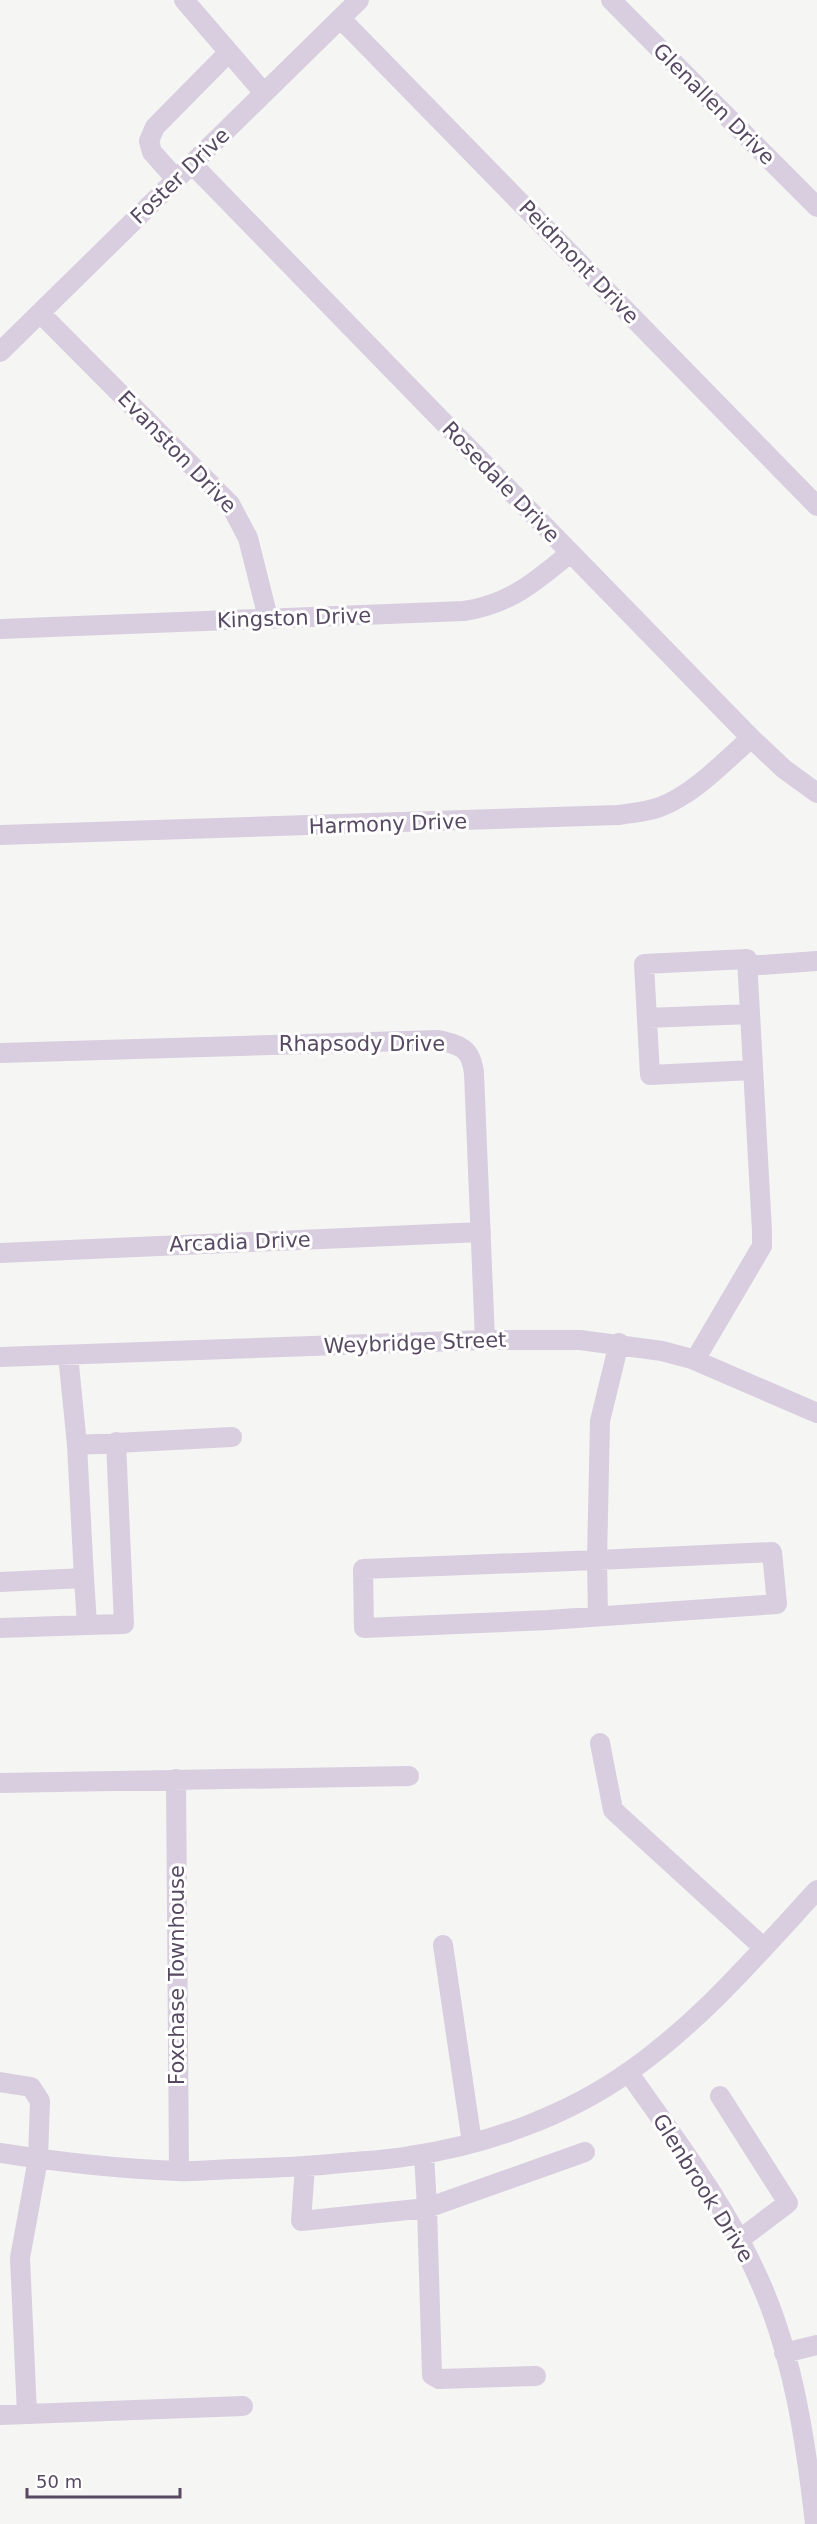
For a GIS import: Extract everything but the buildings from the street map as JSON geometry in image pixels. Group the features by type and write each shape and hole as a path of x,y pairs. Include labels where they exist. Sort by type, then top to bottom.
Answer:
{"street":[{"path":"184,0 264,93"},
{"name":"Foster Drive","path":"0,352 359,0"},
{"name":"Glenallen Drive","path":"610,0 817,207"},
{"name":"Peidmont Drive","path":"341,19 817,506"},
{"path":"176,179 152,152 148,141 155,127 229,52"},
{"name":"Rosedale Drive","path":"192,164 751,738 784,769 817,793"},
{"name":"Evanston Drive","path":"40,313 230,504 248,538 268,618"},
{"name":"Kingston Drive","path":"0,629 482,608 513,596 530,586 570,553"},
{"name":"Harmony Drive","path":"0,835 618,815 643,812 678,798 707,777 751,738"},
{"path":"695,1360 762,1246 753,1070 750,1014 747,966 747,959 644,964 650,1075 753,1070"},
{"path":"747,966 817,961"},
{"path":"647,1018 750,1014"},
{"name":"Rhapsody Drive","path":"0,1053 438,1040 457,1044 470,1055 474,1073 484,1340"},
{"name":"Arcadia Drive","path":"0,1252 481,1232"},
{"name":"Weybridge Street","path":"0,1357 484,1340 580,1340 619,1343 695,1360 817,1413"},
{"path":"598,1616 600,1421 619,1343"},
{"path":"68,1355 77,1445 87,1625"},
{"path":"77,1445 232,1437"},
{"path":"0,1628 124,1624 116,1442"},
{"path":"772,1552 777,1604 364,1628 363,1569 597,1560 772,1552"},
{"path":"0,1582 84,1578"},
{"path":"600,1743 613,1810 764,1948"},
{"path":"0,1783 410,1776"},
{"name":"Foxchase Townhouse","path":"176,1779 179,2171"},
{"path":"0,2153 38,2159 179,2171 305,2167 424,2154 472,2143 546,2117 628,2072 666,2045 710,2005 817,1890"},
{"path":"443,1946 472,2143"},
{"name":"Glenbrook Drive","path":"628,2072 689,2158 739,2240 765,2294 784,2353 814,2485 815,2524"},
{"path":"0,2082 31,2088 40,2101 38,2159 20,2258 27,2414"},
{"path":"720,2096 788,2203 739,2240"},
{"path":"305,2167 301,2221 427,2208 585,2152"},
{"path":"424,2154 432,2375 439,2379 536,2376"},
{"path":"784,2353 817,2345"},
{"path":"0,2415 243,2406"}]}
